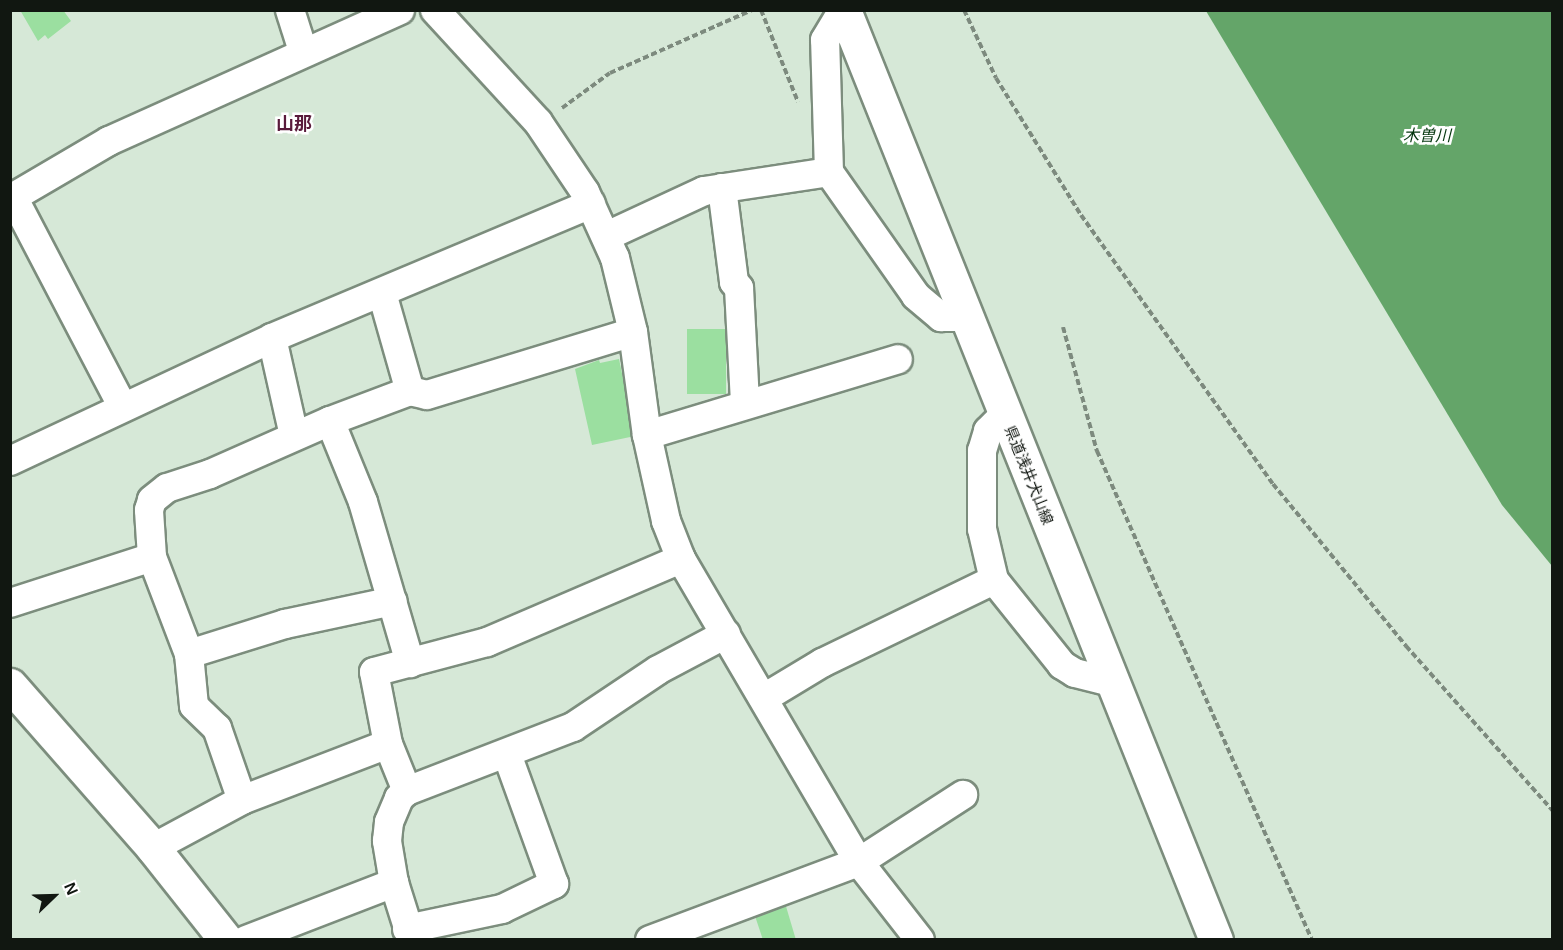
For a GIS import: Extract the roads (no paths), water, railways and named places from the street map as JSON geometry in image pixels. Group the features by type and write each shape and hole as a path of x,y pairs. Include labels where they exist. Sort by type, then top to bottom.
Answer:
{"main road":[{"name":"県道浅井犬山線","path":"843,10 1216,939"},
{"path":"10,685 153,848 226,939"}],"street":[{"path":"290,10 303,51"},
{"path":"123,407 12,198 109,141 303,51 400,10"},
{"path":"435,10 538,122 591,204 607,236 633,332 647,435 666,521 681,559 860,862 920,939"},
{"path":"843,10 825,40 823,56 829,172 916,296 941,317 965,317"},
{"path":"607,236 664,207 722,188 829,172"},
{"path":"722,188 734,282 739,288 745,404"},
{"path":"10,461 272,338 591,204"},
{"path":"382,293 410,391"},
{"path":"242,800 217,728 194,706 189,654 152,557 148,510 160,493 330,420 410,391 428,395 633,332"},
{"path":"272,338 294,436"},
{"path":"647,435 898,359"},
{"path":"1005,415 988,431 982,451 982,529 994,580 1062,665 1075,673 1112,682"},
{"path":"330,420 363,502 410,663"},
{"path":"10,603 152,557"},
{"path":"407,791 388,744 374,672 487,642 681,559"},
{"path":"764,698 822,663 994,580"},
{"path":"189,654 285,624 393,601"},
{"path":"507,754 554,884 502,909 410,934 394,883 387,832 395,805 407,791 573,727 658,670 726,634"},
{"path":"153,848 242,800 388,744"},
{"path":"650,939 860,862 963,795"},
{"path":"246,939 394,883"}],"water":[{"name":"木曽川","path":"1206,11 1552,11 1552,566 1502,505"}],"district":[{"name":"山那","path":"294,124"}]}
